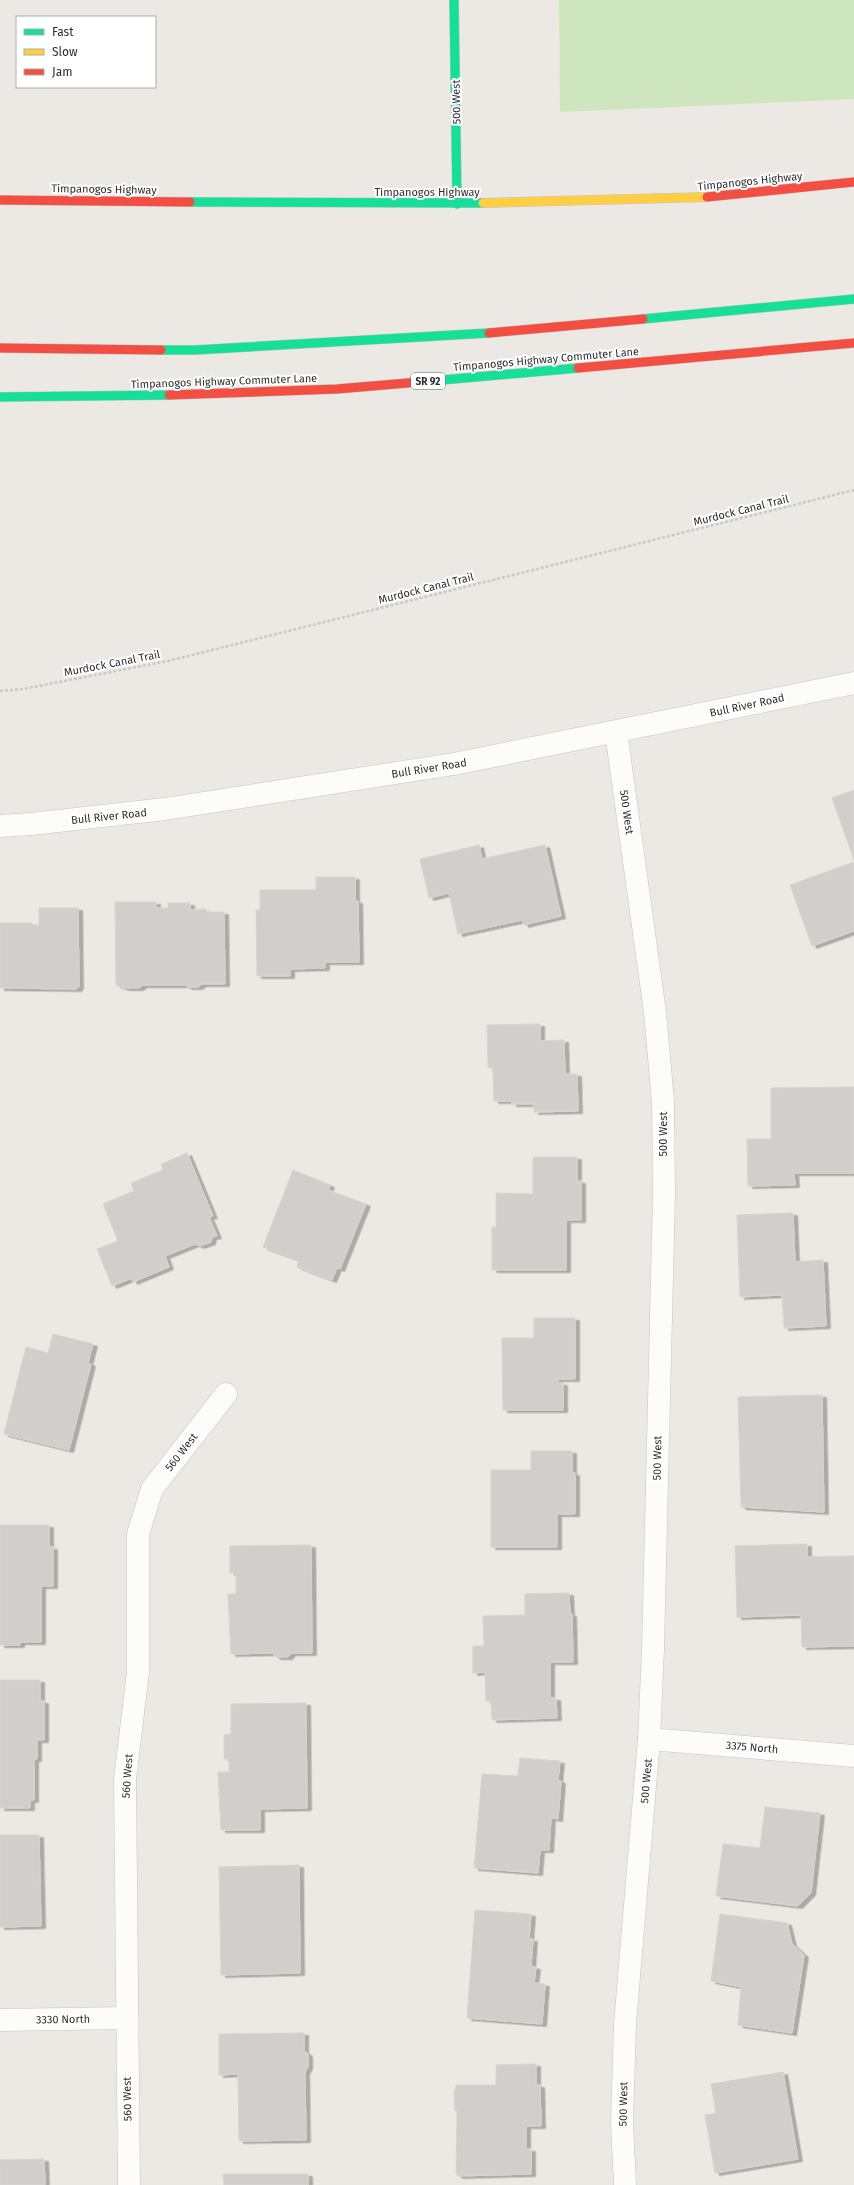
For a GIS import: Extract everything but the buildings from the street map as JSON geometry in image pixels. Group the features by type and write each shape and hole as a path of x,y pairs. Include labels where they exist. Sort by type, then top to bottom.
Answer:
{"main road":[{"name":"500 West","path":"454,0 457,204"},
{"name":"Timpanogos Highway","path":"0,200 457,204 689,199 854,182"},
{"path":"0,348 195,350 494,334 854,299"},
{"name":"Timpanogos Highway Commuter Lane","path":"0,397 128,396 337,389 854,343"}],"street":[{"name":"Bull River Road","path":"0,826 165,809 454,764 854,683"},
{"name":"500 West","path":"616,732 655,1012 663,1102 663,1208 649,1739 625,2024 622,2123 625,2185"},
{"name":"560 West","path":"128,2185 124,1779 138,1672 138,1534 152,1489 226,1394"},
{"name":"3375 North","path":"649,1739 854,1756"},
{"name":"3330 North","path":"0,2020 126,2018"}],"path":[{"name":"Murdock Canal Trail","path":"0,691 23,689 168,661 854,490"}],"green space":[{"path":"559,0 854,0 854,99 560,112"}],"traffic: fast":[{"path":"454,0 457,204"},
{"path":"190,202 483,203"},
{"path":"643,319 854,299"},
{"path":"161,350 195,350 489,333"},
{"path":"419,382 578,368"},
{"path":"0,397 169,395"}],"traffic: slow":[{"path":"483,203 707,197"}],"traffic: jam":[{"path":"707,197 854,182"},
{"path":"0,200 190,202"},
{"path":"489,333 643,319"},
{"path":"578,368 854,343"},
{"path":"0,348 161,350"},
{"path":"169,395 337,389 419,382"}]}
